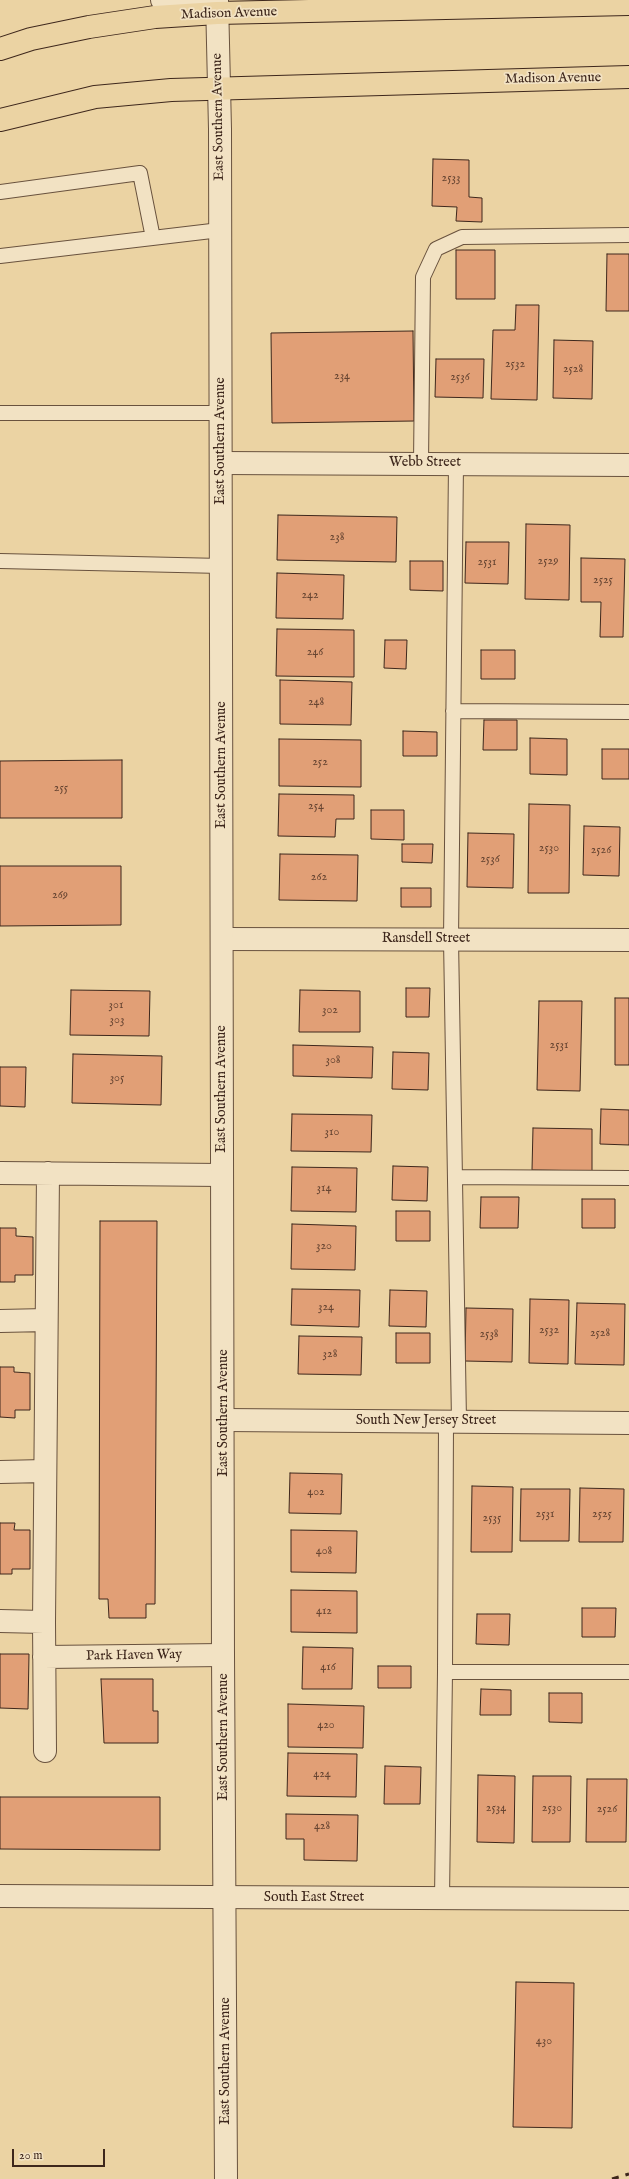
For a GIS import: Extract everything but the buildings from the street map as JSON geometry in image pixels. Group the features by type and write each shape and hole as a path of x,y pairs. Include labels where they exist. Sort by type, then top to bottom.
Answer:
{"main road":[{"name":"Madison Avenue","path":"0,50 31,39 89,26 217,7 629,4"},
{"name":"Madison Avenue","path":"0,120 95,97 220,88 629,77"}],"street":[{"path":"162,0 195,6 217,7"},
{"name":"East Southern Avenue","path":"217,7 220,88 222,566 222,1175 224,1420 223,1655 226,2179"},
{"name":"Webb Street","path":"221,463 629,465"},
{"name":"Ransdell Street","path":"222,939 629,940"},
{"path":"0,1173 222,1175"},
{"path":"45,1751 44,1472 48,1173"},
{"path":"0,1321 46,1320"},
{"name":"South New Jersey Street","path":"224,1420 629,1422"},
{"path":"0,1472 44,1472"},
{"path":"0,1621 44,1622"},
{"name":"Park Haven Way","path":"44,1657 223,1655"},
{"name":"South East Street","path":"0,1896 629,1899"}],"lane":[{"path":"0,192 140,173 153,238"},
{"path":"0,256 220,230"},
{"path":"421,463 424,277 436,249 462,237 629,236"},
{"path":"0,413 221,412"},
{"path":"442,1898 452,1421 455,1177 451,939 456,464"},
{"path":"0,561 222,566"},
{"path":"453,711 629,712"},
{"path":"455,1177 629,1178"},
{"path":"446,1672 629,1672"}],"railway":[{"path":"612,2179 629,2174"}]}
